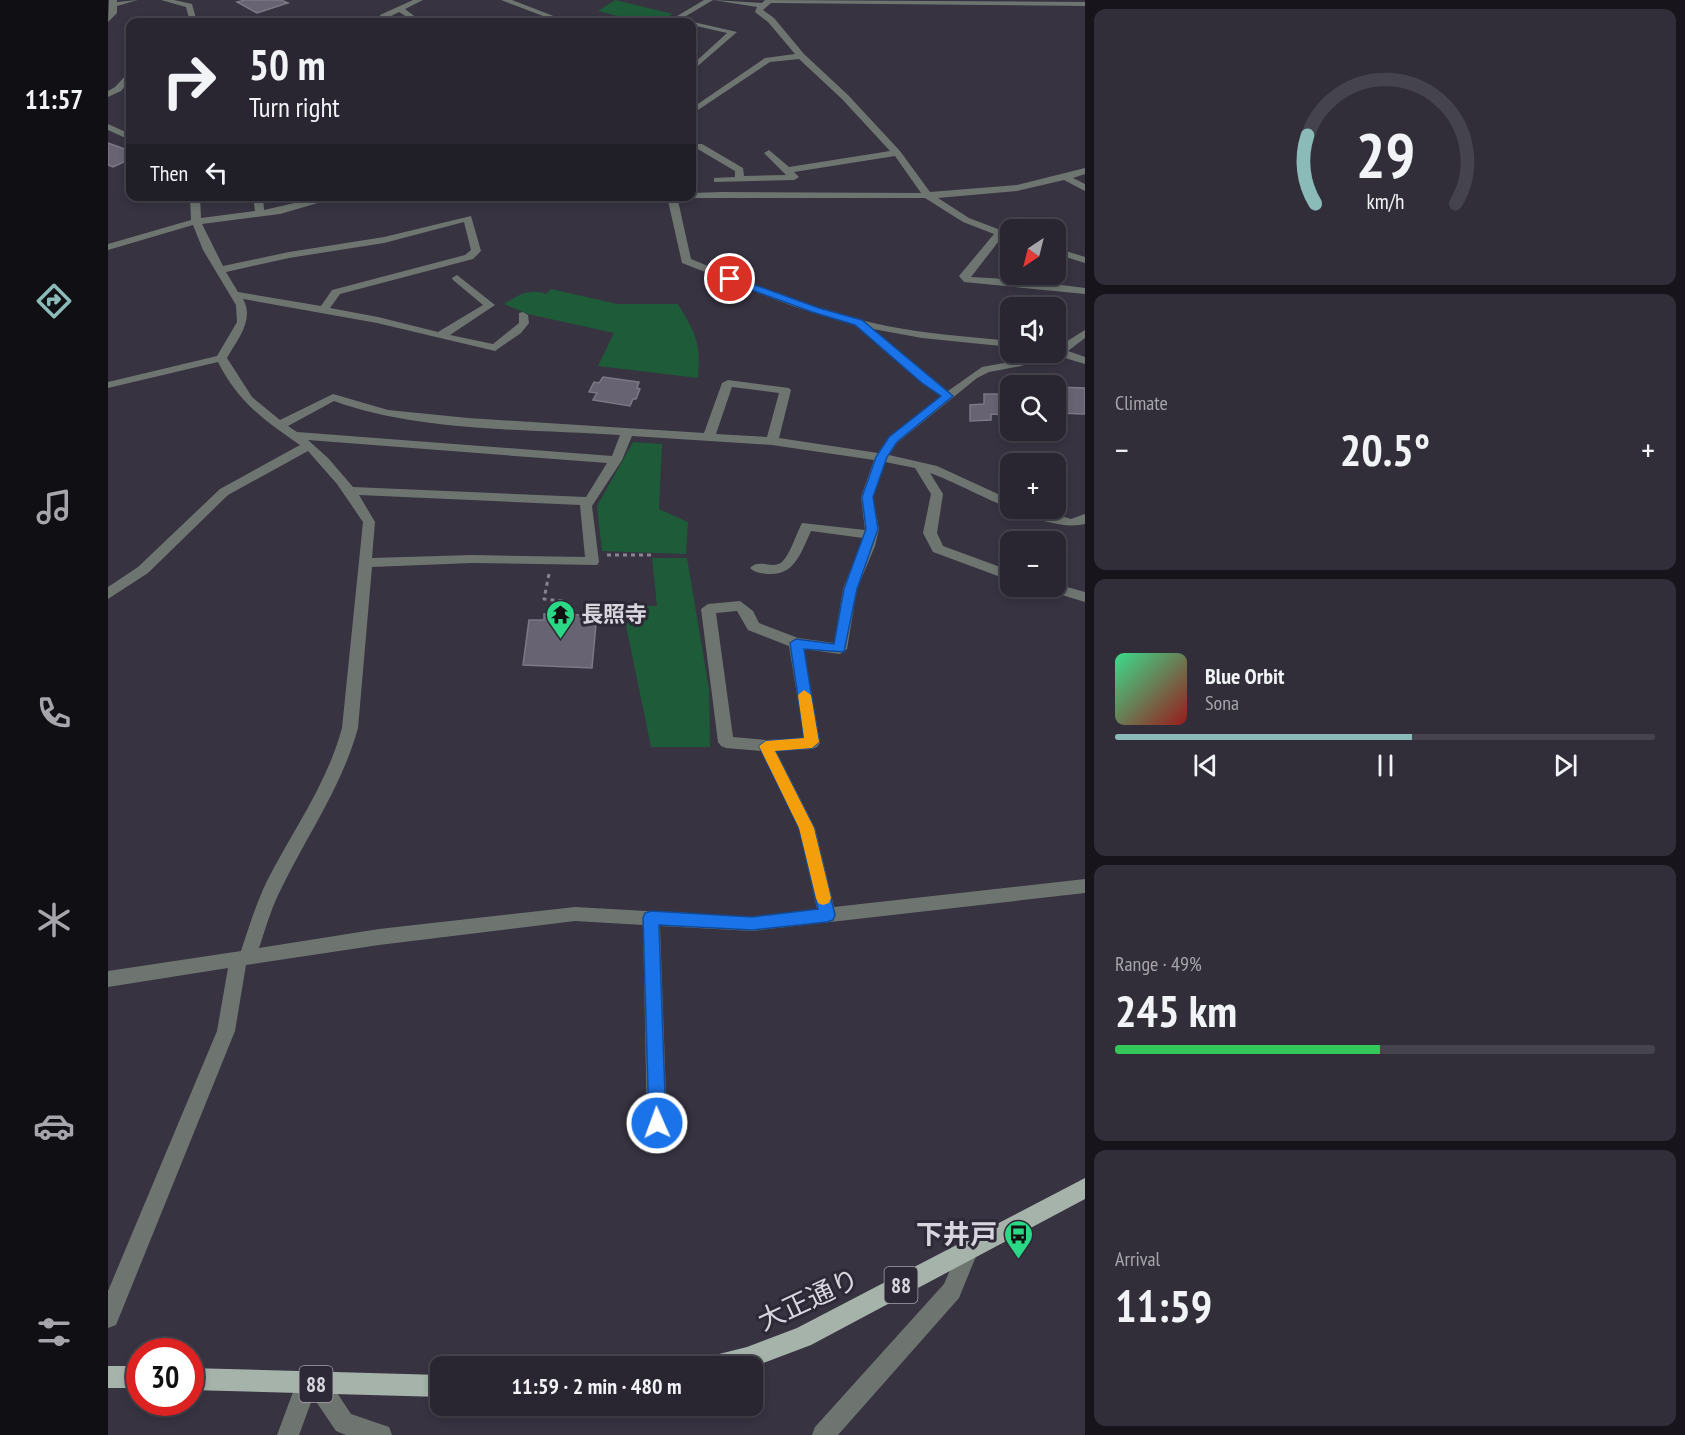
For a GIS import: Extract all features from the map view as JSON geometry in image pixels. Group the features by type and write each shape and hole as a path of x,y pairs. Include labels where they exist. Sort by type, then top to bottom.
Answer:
{"main road":[{"name":"大正通り","path":"752,1356 803,1337 1085,1188"},
{"path":"108,1377 126,1377"},
{"name":"88","path":"204,1380 430,1386"}],"street":[{"path":"108,20 112,13 113,2 134,0"},
{"path":"165,0 189,6 192,18"},
{"path":"383,18 419,0"},
{"path":"505,0 550,18"},
{"path":"677,18 709,0"},
{"path":"717,0 767,2 1063,1 1085,3"},
{"path":"767,2 758,10 771,20 801,56 845,97 897,153 928,196 966,220 1000,233 964,276 968,280 1000,282"},
{"path":"400,9 413,18"},
{"path":"696,24 733,32 696,65"},
{"path":"696,109 768,60 801,56"},
{"path":"108,94 118,89 126,80"},
{"path":"108,127 126,135"},
{"path":"699,146 740,170 740,180"},
{"path":"769,153 809,194"},
{"path":"717,180 740,180 790,174 897,153"},
{"path":"696,196 809,194 928,196 1013,191 1067,178 1085,171"},
{"path":"1067,178 1085,188"},
{"path":"108,385 221,358 242,322 241,305 208,250 196,222 195,201"},
{"path":"259,201 260,214"},
{"path":"108,247 196,222 260,214 316,201"},
{"path":"673,201 686,261 763,291 859,322 900,332 1000,343"},
{"path":"220,270 289,255 384,240 468,218 476,251 469,257 336,292 323,310"},
{"path":"1066,254 1085,260"},
{"path":"440,336 490,305 458,278"},
{"path":"1038,285 1085,291"},
{"path":"234,294 378,320 495,348 524,323 523,315"},
{"path":"859,322 926,381 948,396"},
{"path":"1066,344 1085,333"},
{"path":"1066,353 1085,361"},
{"path":"108,1317 226,1031 242,959 273,886 317,811 346,748 350,728 369,522 348,491 308,446 253,407 232,382 221,358"},
{"path":"796,643 812,742 766,746 726,741 708,609 740,606 748,614 753,626 796,643 840,649 850,589 872,529 867,497 881,457 893,440 974,376 986,369 1020,363"},
{"path":"708,438 728,383 785,390 772,441"},
{"path":"278,426 333,397 388,414 627,433 772,441 881,457 919,465 922,469 937,494 930,533 938,549 1000,572"},
{"path":"365,563 472,559 592,562 586,506 616,460 627,433"},
{"path":"291,435 616,460"},
{"path":"108,594 151,563 224,492 308,446"},
{"path":"922,469 933,470 1000,500"},
{"path":"348,491 589,501"},
{"path":"1057,519 1071,523 1084,521"},
{"path":"757,568 778,570 788,564 807,526 870,535"},
{"path":"1066,592 1085,597"},
{"path":"766,746 807,828 827,915"},
{"path":"108,979 379,937 575,914 752,924 1085,886"},
{"path":"651,918 657,1123"},
{"path":"823,1435 952,1291 969,1249"},
{"path":"288,1435 313,1384 344,1423 381,1435"}],"path":[{"path":"604,555 653,555"},
{"path":"551,566 544,599 562,601 562,607"}],"green space":[{"path":"615,0 673,14 666,18 625,18 598,11"},
{"path":"551,289 617,304 678,304 696,339 699,356 698,378 598,366 614,333 528,314 504,304 524,293 546,294"},
{"path":"633,442 662,444 659,509 688,522 686,554 602,551 597,506"},
{"path":"652,558 687,558 709,689 710,747 651,747 622,606 657,606"}],"building":[{"path":"281,0 288,3 257,13 237,2"},
{"path":"108,143 126,150 126,161 113,167 108,165"},
{"path":"603,377 639,382 637,388 640,389 636,399 633,399 630,406 593,400 597,393 589,392 594,382 599,383"},
{"path":"1066,387 1085,388 1085,414 1066,413"},
{"path":"984,394 1000,394 1000,415 991,414 991,420 970,421 970,405 984,404"},
{"path":"544,614 583,615 582,623 596,624 592,668 523,665 529,620 544,620"}],"slow traffic":[{"path":"804,695 812,742 766,746 807,828 823,898"}],"place":[{"name":"長照寺","path":"560,640"},
{"name":"下井戸","path":"1018,1260"}],"route":[{"path":"657,1123 651,918 752,924 827,915 807,828 766,746 812,742 796,643 840,649 850,589 868,546 872,529 867,497 881,457 893,440 948,396 926,381 859,322 816,310 730,279"}]}
